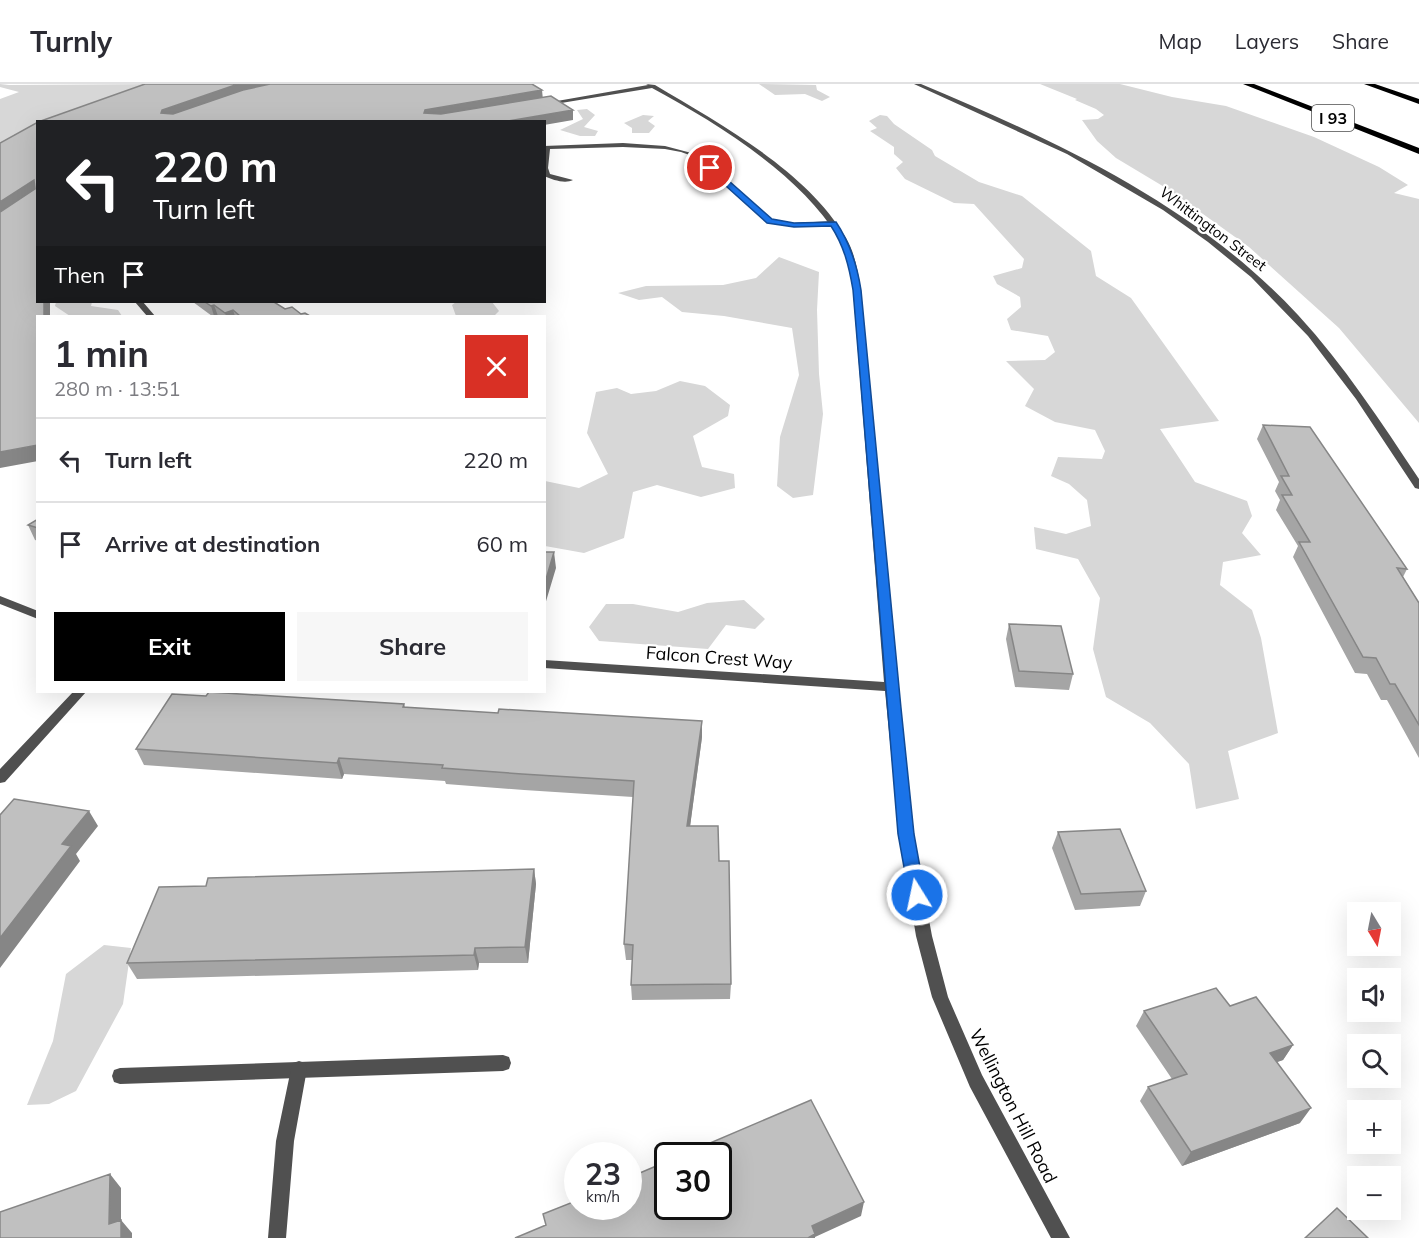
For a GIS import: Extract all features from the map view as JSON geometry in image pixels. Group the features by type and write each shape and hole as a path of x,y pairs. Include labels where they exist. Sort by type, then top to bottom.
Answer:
{"highway":[{"name":"I 93","path":"1247,84 1419,151"},
{"name":"I 93","path":"1368,84 1419,102"}],"street":[{"name":"Whittington Street","path":"917,84 1049,142 1100,169 1178,217 1240,263 1272,292 1322,346 1362,399 1419,486"},
{"path":"532,105 651,85"},
{"name":"Wellington Hill Road","path":"651,85 707,119 793,182 833,223 843,239 852,263 857,290 906,834 924,936 940,997 976,1081 1061,1238"},
{"path":"546,148 650,146 686,150 697,156 770,221 794,225 833,223"},
{"path":"546,172 547,175 556,179 570,180"},
{"path":"140,303 150,315"},
{"path":"0,600 36,614"},
{"name":"Falcon Crest Way","path":"546,664 891,687"},
{"path":"0,778 79,693"},
{"path":"120,1076 503,1063"},
{"path":"277,1238 285,1141 299,1069"}],"shaded area":[{"path":"0,84 161,84 55,120 36,120 36,130 0,151 0,99 19,92 0,87"},
{"path":"759,84 816,85 817,90 830,97 822,101 805,94 775,95"},
{"path":"1040,84 1120,84 1172,97 1226,106 1314,137 1379,167 1408,185 1394,193 1419,199 1419,423 1339,328 1249,247 1171,191 1116,158 1097,141 1082,120 1098,119 1104,115 1075,100 1077,99"},
{"path":"587,109 595,115 584,127 598,131 595,136 580,136 560,130 583,119 577,110"},
{"path":"643,115 654,116 648,121 655,126 649,133 632,133 632,128 624,123"},
{"path":"880,115 887,116 894,124 932,150 935,156 979,182 1022,196 1091,251 1096,276 1131,298 1219,421 1160,429 1195,482 1247,501 1252,516 1242,533 1261,555 1223,562 1220,585 1252,610 1261,638 1278,733 1228,751 1239,799 1196,809 1189,764 1150,723 1106,697 1093,649 1100,598 1078,559 1036,549 1034,527 1066,534 1091,526 1087,500 1069,484 1051,476 1058,457 1102,459 1105,451 1095,430 1055,422 1025,406 1034,389 1006,361 1045,360 1055,352 1048,336 1011,330 1007,319 1021,307 1020,297 997,284 993,276 1022,268 1024,259 974,204 954,203 905,179 896,168 903,162 894,154 894,147 870,131 877,128 869,121"},
{"path":"779,257 819,272 817,310 823,414 813,495 793,498 777,486 780,437 799,375 792,328 724,316 682,312 662,297 639,300 618,293 646,286 723,285 756,278"},
{"path":"56,303 92,303 91,306 118,310 121,315 68,315 55,306"},
{"path":"455,303 493,303 499,311 495,315 456,315 452,305"},
{"path":"680,381 705,386 730,405 728,416 693,436 702,467 734,474 735,488 701,497 657,485 633,492 624,538 584,553 546,546 546,481 579,488 608,474 587,433 596,392 617,388 631,394 656,391"},
{"path":"744,600 765,619 755,629 726,625 708,649 599,641 589,627 606,604 633,604 678,612 707,603"},
{"path":"104,945 131,948 123,1004 76,1091 49,1104 27,1105 53,1041 66,974"}],"building":[{"path":"145,84 238,84 162,110 161,113 173,114 243,90 270,84 532,84 542,90 425,110 424,113 441,114 551,96 573,110 514,120 44,120"},
{"path":"36,123 36,303 44,303 44,315 36,315 36,445 0,452 0,212 35,189 34,180 0,202 0,143"},
{"path":"206,303 276,303 285,309 292,307 301,314 308,315 239,315 233,310 225,313 214,305"},
{"path":"1263,425 1310,427 1407,569 1397,568 1419,603 1419,725 1395,684 1390,684 1376,658 1363,657 1299,542 1310,542 1282,495 1292,495 1281,476 1289,476"},
{"path":"36,520 36,527 28,525"},
{"path":"546,552 554,552 546,579"},
{"path":"1009,624 1061,626 1073,674 1019,671"},
{"path":"208,693 225,693 404,704 403,707 498,713 499,709 702,721 687,826 718,826 719,861 729,861 731,984 631,985 633,945 624,944 634,781 442,768 443,765 339,758 337,763 136,749 172,694 206,696"},
{"path":"14,799 89,811 62,844 71,846 0,938 0,815"},
{"path":"1120,829 1146,891 1081,894 1058,832"},
{"path":"534,869 525,947 475,948 474,955 127,963 159,887 206,886 208,878"},
{"path":"1216,988 1230,1006 1256,997 1293,1045 1270,1053 1311,1108 1191,1152 1148,1087 1187,1074 1144,1011"},
{"path":"811,1100 864,1202 812,1226 815,1234 808,1238 515,1238 546,1225 543,1214 564,1206 564,1220 642,1220 642,1172 654,1167 654,1220 732,1220 732,1142 712,1142"},
{"path":"110,1174 109,1224 121,1220 121,1238 0,1238 0,1212"},
{"path":"1337,1208 1368,1238 1305,1238"}],"route":[{"path":"710,168 770,221 794,225 833,223 843,239 852,263 857,290 893,708 906,834 917,895"}]}
